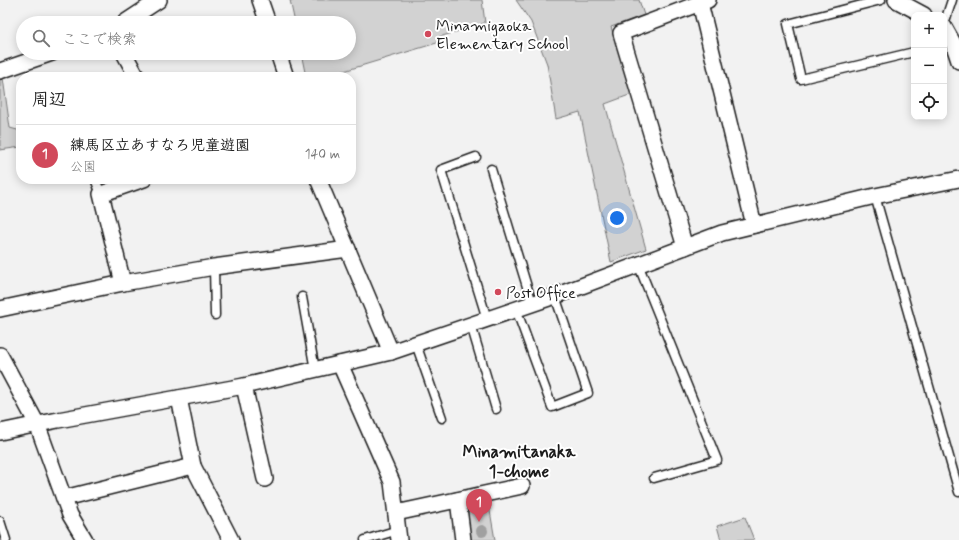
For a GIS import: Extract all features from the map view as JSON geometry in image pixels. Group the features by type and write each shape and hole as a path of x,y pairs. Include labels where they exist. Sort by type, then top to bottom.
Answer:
{"street":[{"path":"135,16 159,0"},
{"path":"260,0 266,16"},
{"path":"896,0 918,12"},
{"path":"685,247 621,33 704,1 754,225"},
{"path":"949,34 959,61"},
{"path":"0,71 32,60"},
{"path":"128,60 134,72"},
{"path":"280,60 284,72"},
{"path":"0,432 244,386 391,352 555,296 722,233 875,196 959,179"},
{"path":"123,283 101,194 130,184"},
{"path":"320,184 391,352"},
{"path":"0,309 123,283 214,267 348,249"},
{"path":"0,355 37,424 70,515 85,540"},
{"path":"340,364 392,482 399,535"},
{"path":"244,386 265,479"},
{"path":"180,398 193,466 231,540"},
{"path":"64,498 193,466"},
{"path":"396,513 522,486"},
{"path":"458,500 463,540"}],"lane":[{"path":"881,0 788,24 801,79 911,53"},
{"path":"949,34 952,0"},
{"path":"476,157 441,170 487,319"},
{"path":"491,168 532,303"},
{"path":"98,184 101,194"},
{"path":"875,196 959,492"},
{"path":"638,264 717,460 654,478"},
{"path":"214,267 215,315"},
{"path":"516,309 552,407 588,393 555,296"},
{"path":"302,297 315,370"},
{"path":"471,324 496,409"},
{"path":"416,344 442,418"},
{"path":"0,521 6,540"},
{"path":"365,540 399,535"}],"shaded area":[{"path":"290,0 482,0 485,23 439,37 440,42 341,72 305,72 302,60 356,60 356,16 293,16"},
{"path":"516,0 639,0 644,15 611,27 632,94 605,104 646,249 611,262 580,112 556,119 547,64 531,22"},
{"path":"0,78 3,78 10,128 16,130 16,148 0,150"},
{"path":"488,499 495,540 470,540 465,504"},
{"path":"745,517 754,540 721,540 717,526"}],"place":[{"name":"Minamigaoka Elementary School","path":"428,34"},
{"name":"Post Office","path":"498,292"},
{"name":"練馬区立あすなろ児童遊園","path":"479,522"}],"district":[{"name":"Minamitanaka 1-chome","path":"519,461"}]}
